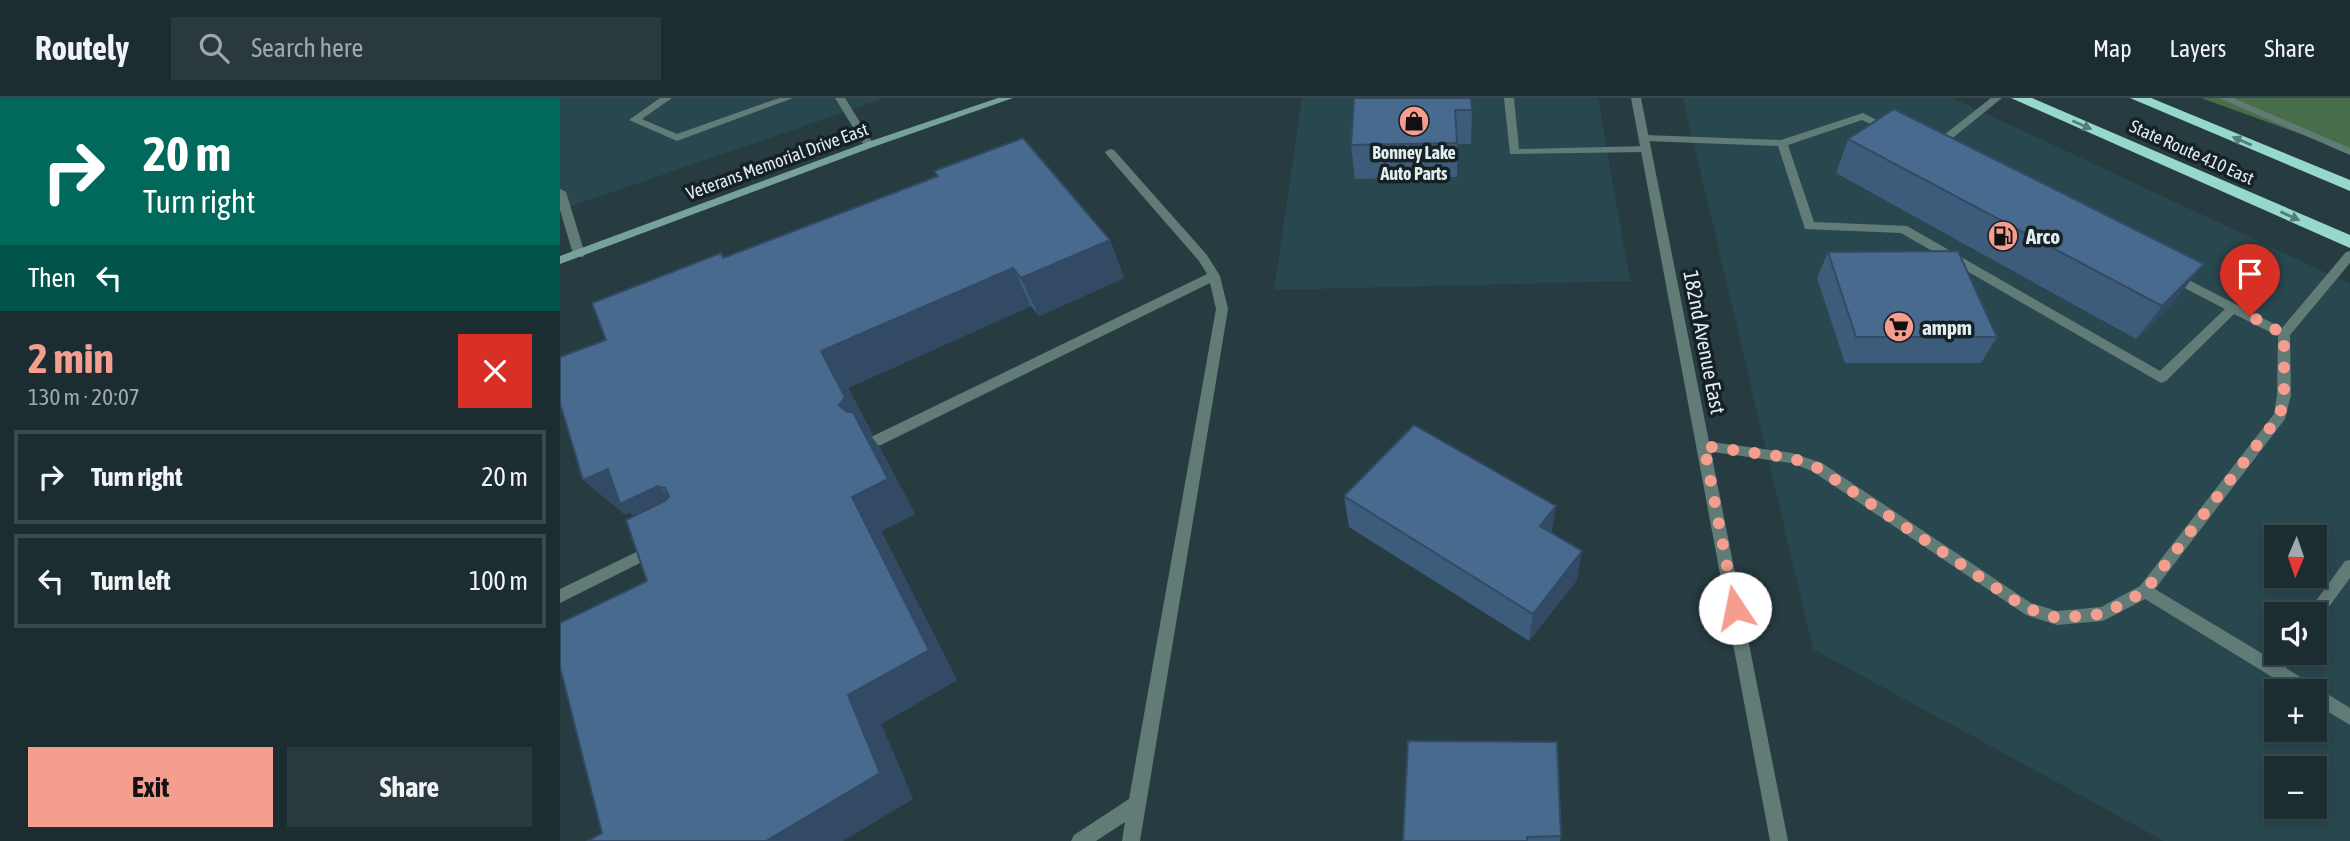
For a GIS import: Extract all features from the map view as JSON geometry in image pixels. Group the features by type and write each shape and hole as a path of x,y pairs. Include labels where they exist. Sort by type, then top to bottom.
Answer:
{"highway":[{"name":"State Route 410 East","path":"2019,98 2350,242"},
{"name":"State Route 410 East","path":"2138,98 2350,186"}],"street":[{"path":"667,98 634,120 677,138 788,98"},
{"path":"840,98 869,145"},
{"name":"Veterans Memorial Drive East","path":"560,260 869,145 1008,98"},
{"path":"1509,98 1514,152 1646,143 1782,143 1863,116 1897,133"},
{"name":"182nd Avenue East","path":"1636,98 1779,841"},
{"path":"1943,157 1925,148 1997,98"},
{"path":"2224,98 2350,152"},
{"path":"1782,143 1809,226 1903,229 2161,378 2233,308"},
{"path":"1110,152 1203,258 1214,276 1220,296 1221,323 1131,841"},
{"path":"560,192 579,254"},
{"path":"1704,446 1792,458 1816,467 2026,608 2057,618 2104,614 2145,591 2280,415 2284,395 2284,334 2350,255"},
{"path":"2161,270 2284,334"},
{"path":"876,441 1214,276"},
{"path":"560,596 672,541"},
{"path":"2324,602 2350,566"},
{"path":"2145,591 2290,679"},
{"path":"2275,670 2279,665"},
{"path":"2327,703 2350,717"},
{"path":"1080,841 1137,804"}],"shaded area":[{"path":"560,98 885,98 560,210"},
{"path":"1302,98 1598,98 1630,281 1274,290"},
{"path":"1683,98 1953,98 2350,284 2350,841 2164,841 1813,649"}],"green space":[{"path":"2201,98 2350,98 2350,152"}],"building":[{"path":"1354,98 1471,98 1472,110 1455,110 1457,143 1351,145"},
{"path":"1894,109 2204,264 2162,306 1848,139"},
{"path":"1023,138 1110,240 1021,278 1013,268 821,351 845,397 839,405 847,412 853,412 888,479 852,497 929,650 848,695 880,773 766,841 588,841 602,833 560,667 560,623 647,581 626,520 665,501 669,496 665,488 658,486 620,504 608,469 583,480 560,403 560,357 606,340 592,303 721,253 723,258 938,176 934,171"},
{"path":"1958,251 1997,337 1856,337 1828,252"},
{"path":"1414,425 1556,506 1540,526 1582,551 1533,614 1344,496"},
{"path":"1408,741 1557,742 1561,836 1527,837 1527,841 1403,841"}],"place":[{"name":"Bonney Lake Auto Parts","path":"1414,121"},
{"name":"Arco","path":"2003,236"},
{"name":"ampm","path":"1899,327"}],"route":[{"path":"1735,608 1704,446 1792,458 1816,467 2026,608 2057,618 2104,614 2145,591 2280,415 2284,395 2284,334 2250,316"}]}
